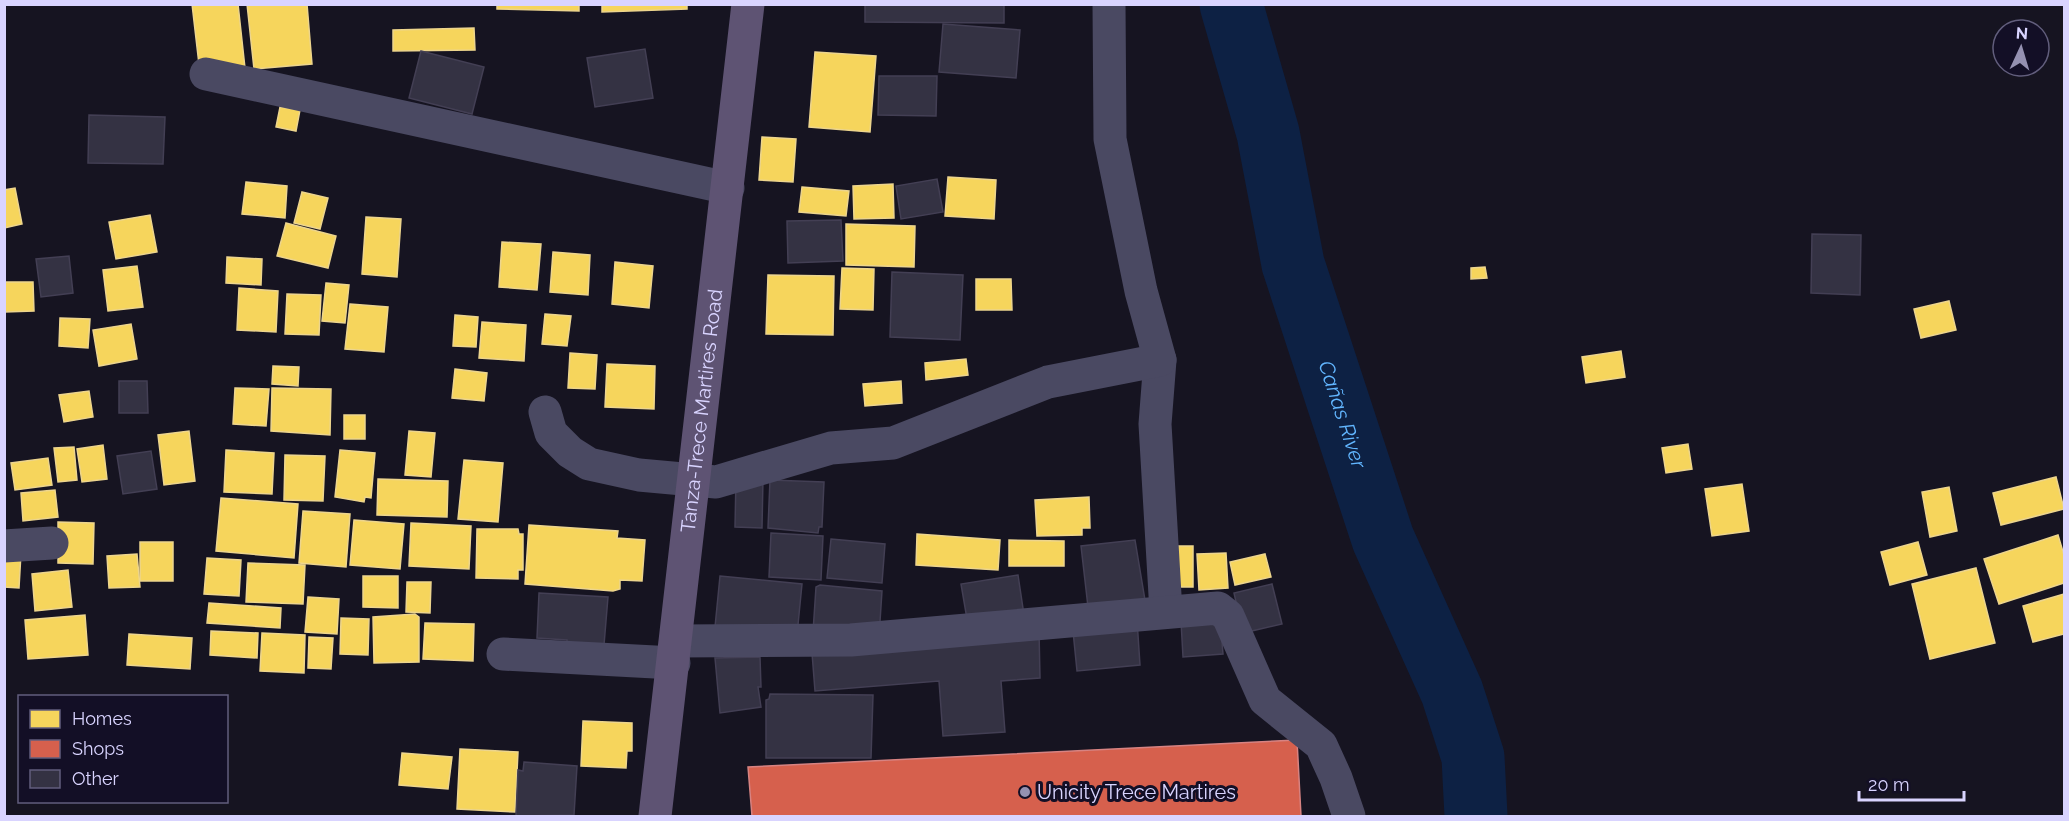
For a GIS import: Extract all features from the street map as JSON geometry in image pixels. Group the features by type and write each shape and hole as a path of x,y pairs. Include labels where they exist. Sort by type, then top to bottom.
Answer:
{"main road":[{"name":"Tanza-Trece Martires Road","path":"655,816 748,4"}],"street":[{"path":"1109,4 1110,139 1141,291 1160,360 1155,424 1166,612"},
{"path":"206,74 728,188"},
{"path":"545,412 551,433 570,452 589,464 639,475 716,482 831,448 893,443 966,417 1048,382 1160,360"},
{"path":"4,546 52,543"},
{"path":"503,654 675,652 851,640 1218,608 1228,616 1265,700 1321,745 1336,778 1349,816"}],"building: Homes":[{"path":"192,4 238,4 245,68 200,73"},
{"path":"247,4 307,4 312,64 254,69"},
{"path":"497,4 579,4 579,11 497,9"},
{"path":"602,4 687,4 687,9 602,12"},
{"path":"474,28 475,50 393,51 393,30"},
{"path":"815,52 876,56 870,132 809,127"},
{"path":"280,107 300,110 296,131 276,127"},
{"path":"762,137 796,139 793,182 759,180"},
{"path":"948,177 996,180 994,219 945,216"},
{"path":"246,182 287,186 285,218 242,214"},
{"path":"893,184 894,218 854,219 853,186"},
{"path":"802,187 849,191 846,216 799,212"},
{"path":"15,188 22,224 4,228 4,190"},
{"path":"302,192 328,198 320,229 294,223"},
{"path":"150,215 157,252 116,259 109,222"},
{"path":"366,217 401,219 397,277 362,274"},
{"path":"286,223 336,236 328,268 277,256"},
{"path":"846,224 915,226 914,267 846,265"},
{"path":"502,242 541,244 537,290 499,287"},
{"path":"553,252 590,255 588,295 550,292"},
{"path":"227,257 262,259 261,285 226,283"},
{"path":"615,262 653,266 649,308 612,304"},
{"path":"137,266 143,307 108,311 103,270"},
{"path":"1485,267 1487,278 1471,279 1471,268"},
{"path":"842,268 874,269 873,310 840,309"},
{"path":"768,275 834,276 833,335 766,334"},
{"path":"976,279 1011,279 1012,310 976,310"},
{"path":"4,282 33,282 34,311 5,312"},
{"path":"326,283 349,285 345,323 322,321"},
{"path":"239,288 278,291 276,332 237,330"},
{"path":"287,294 321,295 319,335 285,334"},
{"path":"1949,301 1956,330 1921,338 1914,309"},
{"path":"350,304 388,307 384,352 345,349"},
{"path":"545,314 571,316 567,346 542,344"},
{"path":"455,315 478,317 476,347 453,346"},
{"path":"60,318 90,319 88,348 59,346"},
{"path":"482,322 526,325 524,361 479,358"},
{"path":"131,324 137,359 99,366 93,330"},
{"path":"1621,351 1625,377 1586,383 1582,357"},
{"path":"570,353 597,355 595,389 568,388"},
{"path":"966,359 968,375 926,380 925,363"},
{"path":"607,364 655,366 654,409 605,407"},
{"path":"273,366 299,367 298,386 272,384"},
{"path":"455,369 487,373 484,401 452,398"},
{"path":"901,381 902,403 865,406 863,384"},
{"path":"235,388 269,389 266,426 233,424"},
{"path":"272,388 331,389 330,435 271,431"},
{"path":"89,391 93,417 64,422 59,395"},
{"path":"344,415 365,415 365,439 344,439"},
{"path":"189,431 195,481 164,485 158,435"},
{"path":"409,431 435,433 431,477 405,475"},
{"path":"1688,444 1692,469 1666,473 1662,448"},
{"path":"103,445 107,479 82,482 77,449"},
{"path":"74,447 77,480 58,482 54,448"},
{"path":"226,450 274,453 272,494 224,492"},
{"path":"340,450 375,453 371,498 365,497 364,502 335,497"},
{"path":"285,455 325,456 323,501 284,500"},
{"path":"48,458 52,485 15,490 11,463"},
{"path":"464,460 503,463 498,522 458,519"},
{"path":"2056,477 2064,509 2001,525 1993,493"},
{"path":"378,479 448,481 447,517 377,515"},
{"path":"1742,484 1749,531 1712,536 1705,489"},
{"path":"1949,487 1957,531 1930,537 1922,492"},
{"path":"55,490 58,517 23,521 21,493"},
{"path":"1089,497 1090,528 1082,528 1082,535 1037,536 1035,500"},
{"path":"221,498 298,504 294,558 216,551"},
{"path":"303,511 350,514 346,567 299,563"},
{"path":"354,520 404,524 400,569 350,565"},
{"path":"58,522 94,523 93,564 58,563"},
{"path":"411,523 471,526 469,569 409,566"},
{"path":"529,525 618,531 617,538 645,540 642,581 620,580 620,589 613,591 525,584"},
{"path":"477,529 518,529 519,534 523,534 523,570 518,570 518,579 476,578"},
{"path":"917,534 1000,540 998,570 916,565"},
{"path":"2058,535 2064,555 2064,583 1999,604 1984,559"},
{"path":"1009,540 1064,541 1064,566 1009,566"},
{"path":"140,542 173,542 173,581 140,581"},
{"path":"1918,542 1927,575 1890,585 1881,552"},
{"path":"1172,546 1193,546 1193,587 1172,587"},
{"path":"4,552 21,553 19,588 4,587"},
{"path":"1226,553 1228,588 1199,590 1197,554"},
{"path":"137,554 140,587 109,588 107,556"},
{"path":"1265,554 1271,577 1235,585 1230,562"},
{"path":"207,558 241,560 239,596 204,594"},
{"path":"248,563 305,565 303,604 246,602"},
{"path":"1976,568 1995,643 1930,659 1912,584"},
{"path":"68,570 72,607 35,611 32,574"},
{"path":"363,576 398,576 398,608 363,607"},
{"path":"407,582 431,582 430,613 406,612"},
{"path":"2064,594 2064,634 2033,642 2023,606"},
{"path":"308,597 339,599 337,634 305,632"},
{"path":"209,603 281,608 280,628 207,623"},
{"path":"415,614 419,617 419,662 374,663 373,617"},
{"path":"85,615 88,655 28,659 25,620"},
{"path":"341,618 369,619 368,655 340,654"},
{"path":"425,623 474,624 473,661 423,659"},
{"path":"211,631 258,633 257,658 210,655"},
{"path":"262,633 305,635 304,673 260,671"},
{"path":"129,634 192,638 190,669 127,665"},
{"path":"309,637 333,638 331,669 308,668"},
{"path":"583,721 632,723 632,751 627,751 626,768 581,766"},
{"path":"460,749 518,752 515,812 457,809"},
{"path":"402,753 452,757 448,789 399,785"}],"building: Shops":[{"name":"Unicity Trece Martires","path":"1297,740 1301,816 752,816 748,767"}],"building: Other":[{"path":"865,4 1004,4 1004,23 865,22"},
{"path":"943,24 1020,30 1016,78 939,72"},
{"path":"645,49 653,98 595,107 587,58"},
{"path":"421,51 484,67 472,114 409,98"},
{"path":"879,76 937,76 936,116 878,115"},
{"path":"89,115 165,117 163,164 88,163"},
{"path":"937,179 943,212 901,219 896,186"},
{"path":"841,220 843,261 788,263 787,221"},
{"path":"1812,234 1861,235 1860,295 1811,293"},
{"path":"69,256 73,293 41,297 36,259"},
{"path":"892,272 963,275 960,340 890,337"},
{"path":"119,381 147,381 148,413 119,413"},
{"path":"151,451 157,489 123,494 117,456"},
{"path":"736,479 763,479 762,528 735,527"},
{"path":"770,480 824,482 822,527 819,527 818,533 768,528"},
{"path":"771,533 823,536 821,580 769,577"},
{"path":"831,539 885,544 882,583 827,578"},
{"path":"1135,540 1145,600 1088,607 1081,546"},
{"path":"1018,575 1024,615 968,625 961,584"},
{"path":"720,576 802,584 797,635 715,627"},
{"path":"1272,584 1282,624 1243,633 1234,593"},
{"path":"820,585 882,591 879,637 813,632 816,587"},
{"path":"539,593 608,597 604,645 567,644 567,640 537,638"},
{"path":"1220,618 1223,654 1183,657 1181,621"},
{"path":"1137,620 1140,665 1077,671 1073,631"},
{"path":"1039,631 1040,678 1001,681 1005,732 943,736 939,681 815,691 812,653"},
{"path":"760,657 761,687 758,687 761,707 720,713 715,658"},
{"path":"770,694 873,695 871,758 766,758 766,700 769,699"},
{"path":"524,762 577,766 574,815 516,816 518,770 523,771"}],"waterway":[{"name":"Cañas River","path":"1231,4 1268,133 1293,264 1383,539 1452,692 1473,757 1476,816"}],"place":[{"name":"Unicity Trece Martires","path":"1025,792"}]}
